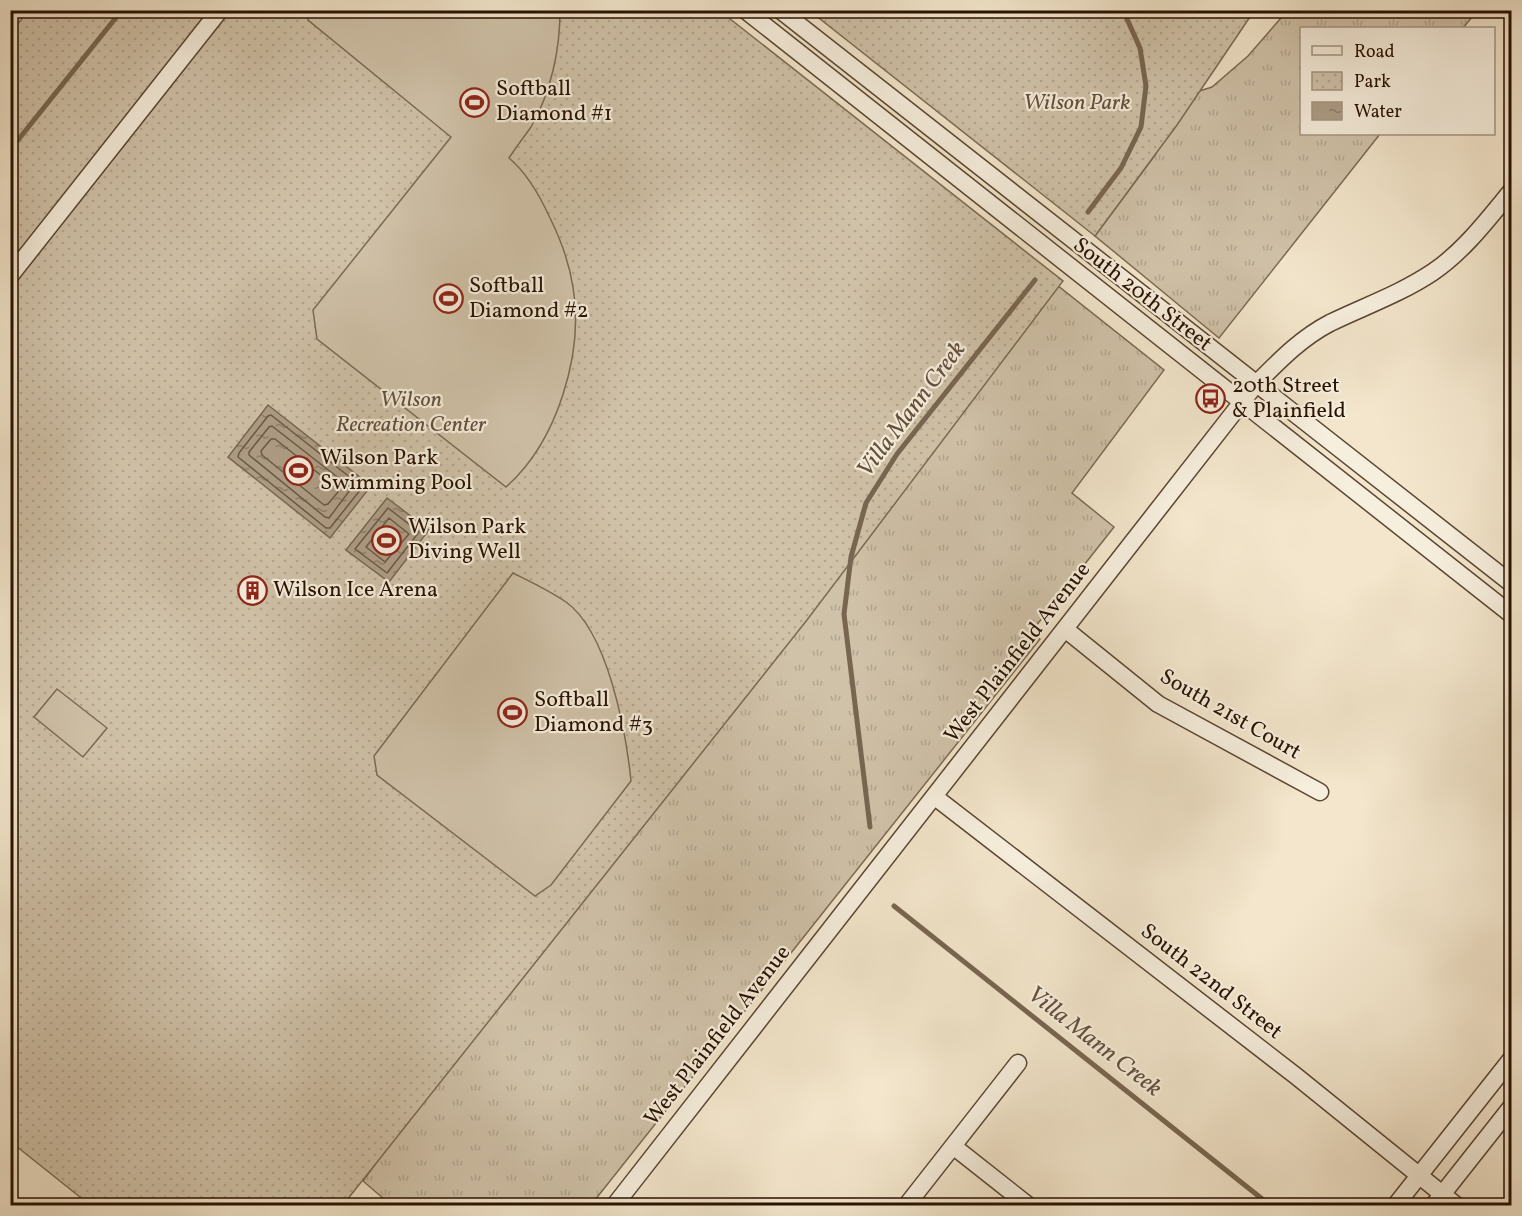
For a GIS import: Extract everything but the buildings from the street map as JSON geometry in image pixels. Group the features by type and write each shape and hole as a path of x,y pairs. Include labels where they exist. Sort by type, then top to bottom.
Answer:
{"street":[{"path":"10,276 220,10"},
{"name":"South 20th Street","path":"745,10 1512,615"},
{"name":"South 20th Street","path":"780,10 1512,584"},
{"name":"West Plainfield Avenue","path":"614,1206 1256,384 1285,354 1329,324 1393,296 1446,262 1490,217 1512,190"},
{"name":"South 21st Court","path":"1065,629 1158,704 1320,792"},
{"name":"South 22nd Street","path":"935,797 1296,1076 1419,1175 1437,1199 1457,1206"},
{"path":"1395,1206 1512,1058"},
{"path":"906,1206 1018,1063"},
{"path":"1437,1199 1512,1106"},
{"path":"953,1146 1029,1206"}],"green space":[{"name":"Wilson Recreation Center","path":"29,10 720,11 1063,281 807,620 343,1205 90,1205 11,1142 10,33"},
{"name":"Wilson Park","path":"1254,10 1177,125 1095,236 810,11"},
{"name":"Softball Diamond #2","path":"307,11 560,11 556,56 544,100 531,127 509,158 522,171 537,193 564,251 573,287 574,340 570,368 553,422 540,446 506,487 317,339 313,310 451,137 308,20"},
{"path":"1287,11 1477,11 1464,27 1300,27 1300,135 1379,135 1219,338 1095,236 1156,154 1180,97 1212,87 1248,56"},
{"path":"999,239 1164,370 1072,493 1114,527 1032,631 1040,639 591,1205 391,1205 363,1181 568,897"},
{"name":"Softball Diamond #3","path":"513,573 566,602 581,616 593,636 612,684 625,737 631,781 551,885 535,896 377,775 374,756"},
{"path":"57,689 107,728 83,757 34,717"}],"water":[{"name":"Wilson Park Swimming Pool","path":"268,405 371,486 330,538 228,457"},
{"name":"Wilson Park Diving Well","path":"387,498 429,530 389,582 346,550"}],"waterway":[{"path":"10,150 122,10"},
{"path":"1088,212 1121,168 1141,127 1146,86 1140,48 1123,10"},
{"name":"Villa Mann Creek","path":"870,827 844,614 851,557 866,503 897,454 1035,280"},
{"name":"Villa Mann Creek","path":"894,906 1271,1206"}],"place":[{"name":"Softball Diamond #1","path":"475,102"},
{"name":"Softball Diamond #2","path":"448,299"},
{"name":"20th Street & Plainfield","path":"1211,399"},
{"name":"Wilson Park Swimming Pool","path":"299,471"},
{"name":"Wilson Park Diving Well","path":"387,540"},
{"name":"Wilson Ice Arena","path":"252,590"},
{"name":"Softball Diamond #3","path":"513,713"}]}
